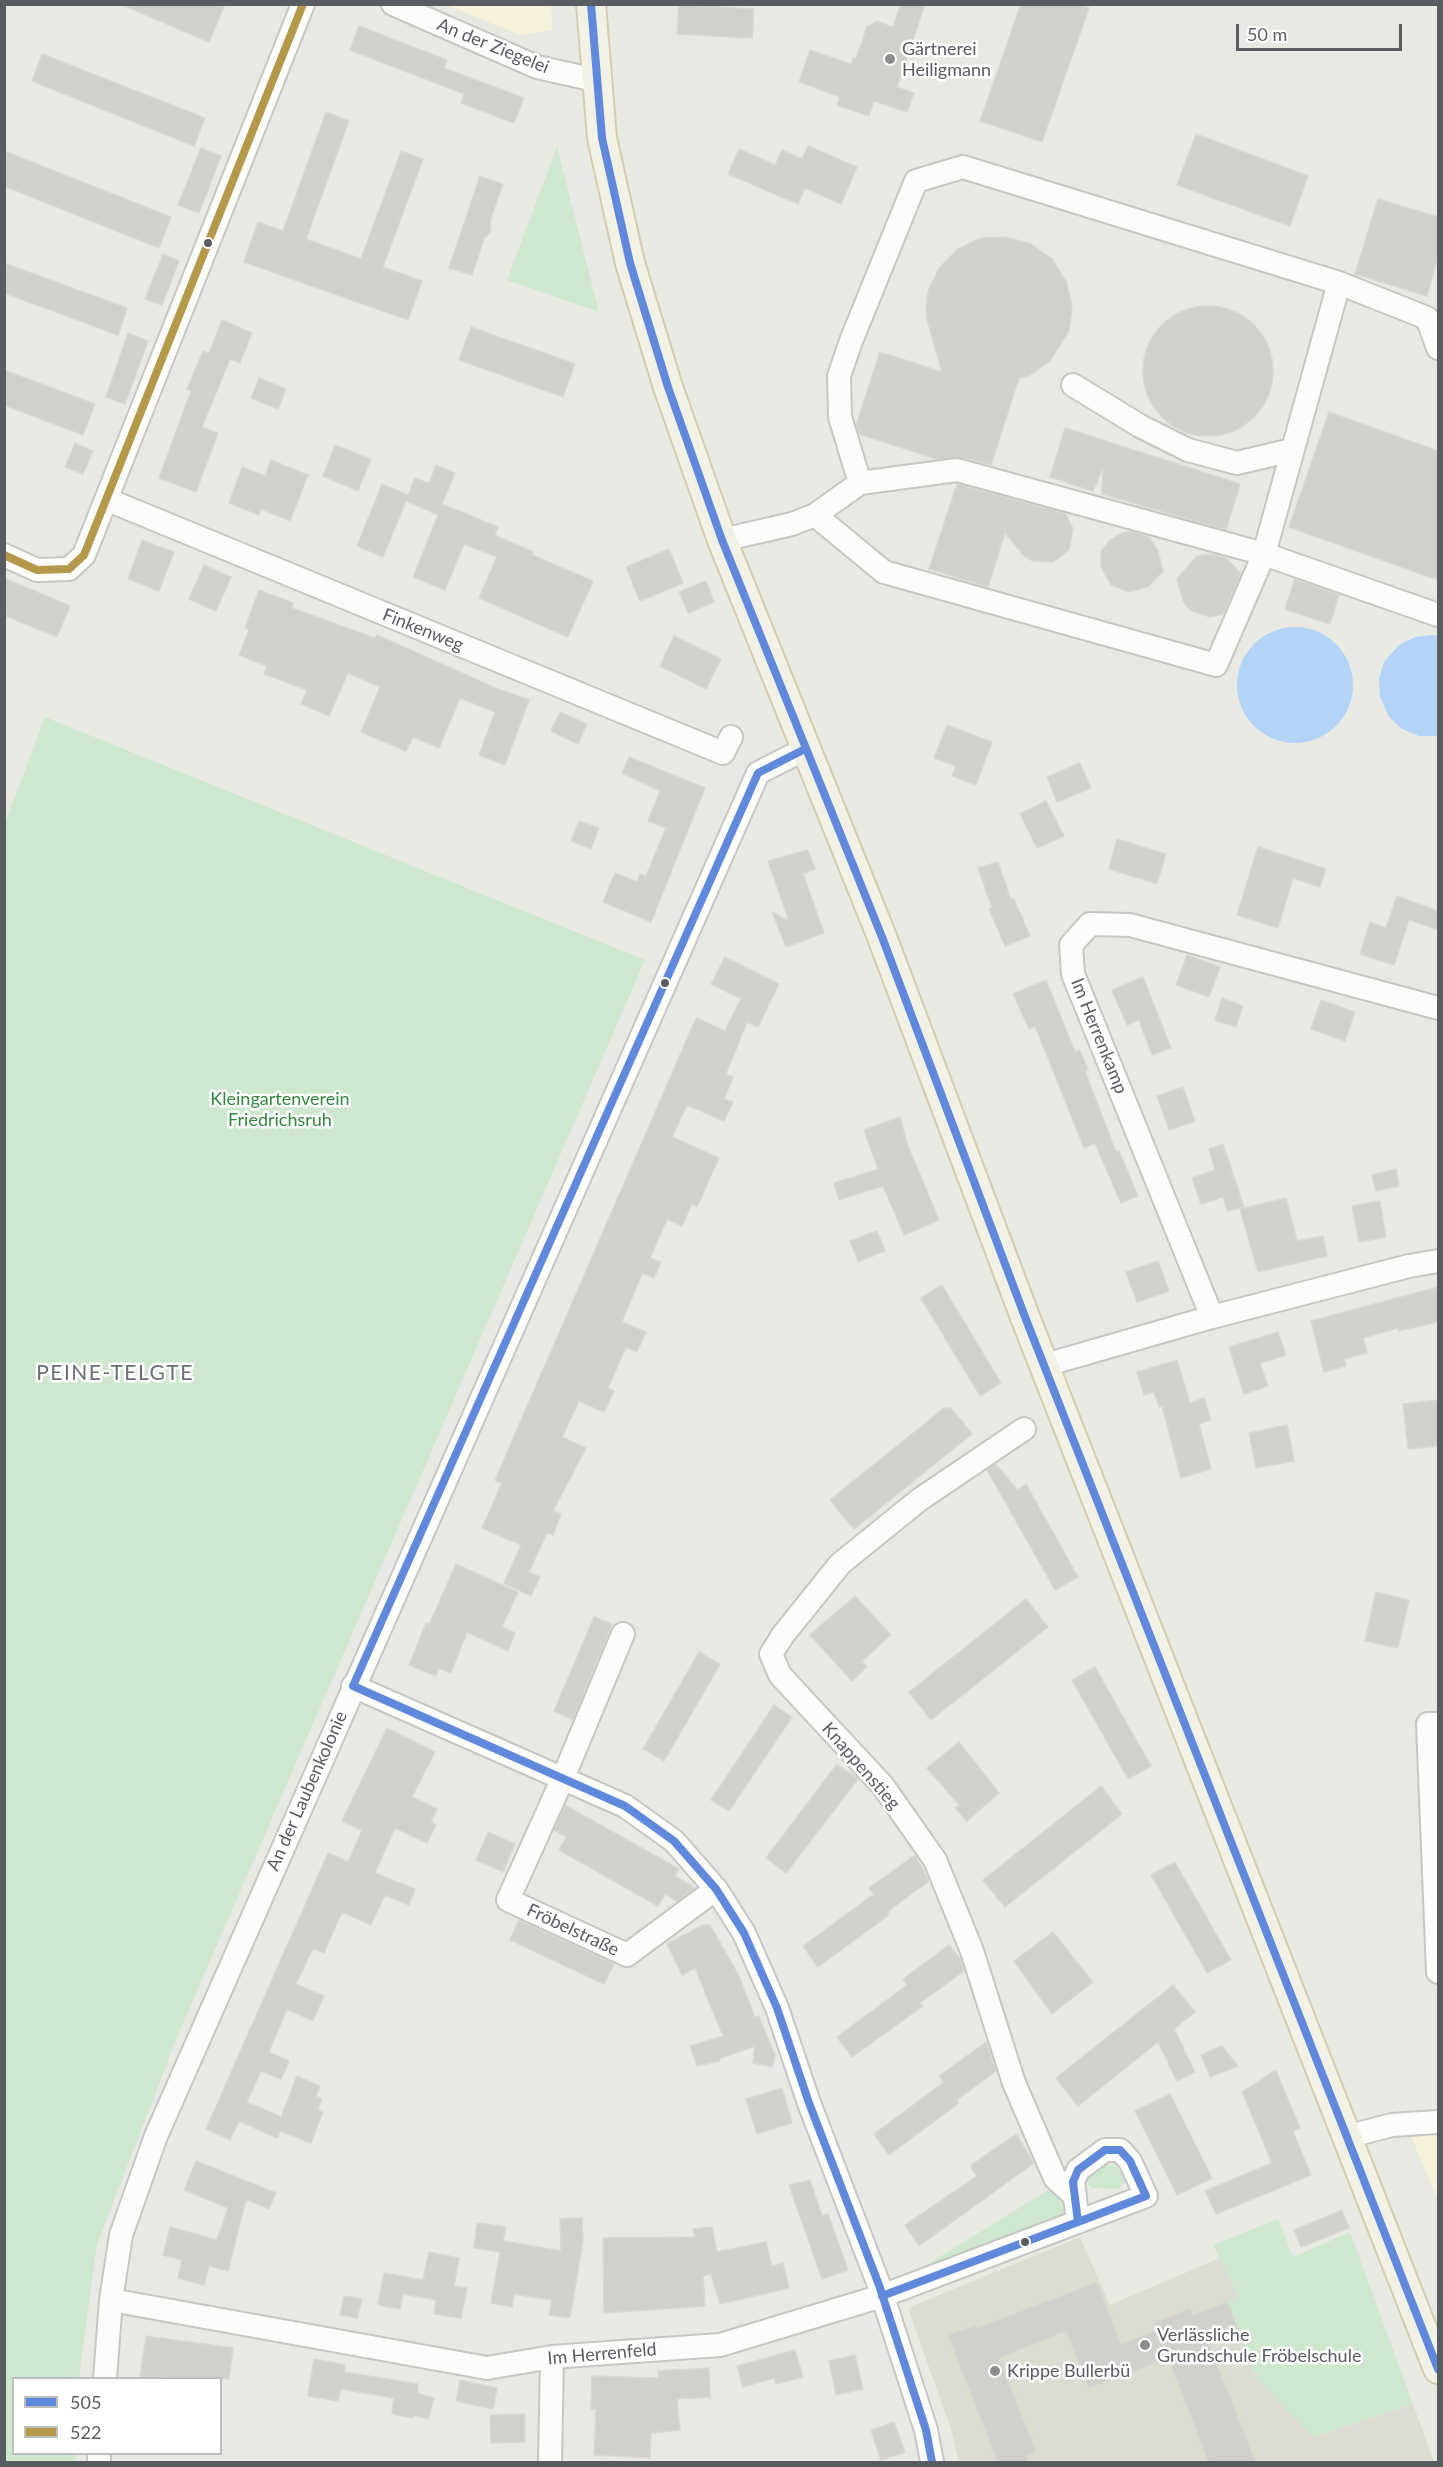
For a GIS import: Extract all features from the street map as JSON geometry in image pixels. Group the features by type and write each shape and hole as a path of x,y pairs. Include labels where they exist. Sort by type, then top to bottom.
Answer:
{"main road":[{"path":"591,4 595,80 602,138 630,263 668,387 722,540 882,937 1046,1365 1438,2369"}],"street":[{"path":"4,555 37,570 69,569 84,555 108,500 303,4"},
{"name":"An der Ziegelei","path":"393,4 537,67 595,80"},
{"path":"860,483 840,417 839,376 916,181 963,168 1339,283 1426,318 1438,348"},
{"path":"815,515 885,572 1216,665 1264,554 1339,283"},
{"path":"1073,385 1140,426 1188,450 1237,463 1292,450"},
{"path":"722,540 792,524 815,515 860,483 957,470 1264,554 1438,615"},
{"name":"Finkenweg","path":"108,500 723,753 731,737"},
{"name":"An der Laubenkolonie","path":"105,2377 111,2300 121,2235 156,2136 758,773 805,749"},
{"name":"Im Herrenkamp","path":"1212,1317 1073,974 1071,945 1090,924 1130,925 1438,1008"},
{"path":"1046,1365 1212,1317 1409,1266 1438,1261"},
{"name":"Knappenstieg","path":"1024,1429 919,1500 840,1564 783,1635 771,1654 780,1676 883,1786 935,1860 972,1951 1014,2083 1055,2178 1075,2196"},
{"path":"564,1778 623,1634"},
{"path":"353,1686 625,1806 674,1841 716,1889 744,1933 766,1980 882,2296 926,2430 932,2463"},
{"path":"1438,1724 1428,1724 1438,1972"},
{"name":"Fröbelstraße","path":"564,1778 508,1900 627,1955 716,1889"},
{"path":"1346,2137 1392,2125 1438,2122"},
{"name":"Im Herrenfeld","path":"111,2300 487,2368 552,2357 720,2345 882,2296 1078,2222 1146,2196 1130,2161 1120,2150 1105,2150 1078,2170 1073,2182 1078,2222"},
{"path":"550,2463 552,2357"}],"shaded area":[{"path":"447,5 551,5 552,30 520,35"},
{"path":"1438,2131 1438,2200 1410,2134"},
{"name":"Verlässliche Grundschule Fröbelschule","path":"1080,2237 1110,2305 1220,2258 1238,2297 1227,2302 1258,2381 1313,2437 1413,2404 1434,2462 959,2462 952,2432 909,2311 910,2307"}],"green space":[{"path":"557,147 599,312 507,280"},
{"name":"Kleingartenverein Friedrichsruh","path":"45,717 645,960 180,2030 97,2244 79,2377 12,2377 12,2455 76,2455 75,2462 5,2462 4,826"},
{"path":"1113,2165 1125,2175 1126,2180 1119,2189 1092,2188 1087,2183 1089,2175 1100,2166"},
{"path":"1050,2189 1056,2191 1065,2211 1061,2216 918,2270"},
{"path":"1278,2219 1293,2257 1350,2232 1413,2404 1313,2437 1258,2381 1227,2302 1238,2297 1213,2245"}],"water":[{"path":"1295,627 1317,631 1336,644 1349,663 1353,685 1349,707 1336,726 1317,739 1295,743 1273,739 1254,726 1241,707 1237,685 1241,663 1254,644 1273,631"},
{"path":"1438,636 1438,736 1419,736 1402,729 1389,717 1380,697 1379,679 1384,662 1399,645 1415,637"}],"building":[{"path":"120,4 225,4 209,42"},
{"name":"Gärtnerei Heiligmann","path":"901,4 925,4 897,87 914,93 907,112 874,101 869,116 837,105 840,97 799,82 810,50 851,64 853,58 856,59 867,27 877,21 893,27"},
{"path":"1021,4 1079,4 1089,8 1042,142 980,121"},
{"path":"679,5 754,9 752,38 677,34"},
{"path":"359,26 447,60 444,68 524,98 514,123 461,103 464,94 350,50"},
{"path":"42,54 205,118 194,146 32,81"},
{"path":"326,112 349,121 306,239 361,259 401,151 423,159 383,267 422,281 408,320 244,262 258,222 283,231"},
{"path":"1196,134 1308,176 1290,226 1177,185"},
{"path":"808,146 857,167 841,204 805,188 798,204 728,174 739,149 775,165 782,150 802,159"},
{"path":"201,148 221,156 199,213 178,205"},
{"path":"4,151 171,217 159,248 4,186"},
{"path":"480,176 503,184 490,221 491,231 484,239 472,275 449,268"},
{"path":"1378,199 1438,217 1438,257 1427,296 1355,274"},
{"path":"1006,237 1031,244 1052,259 1066,281 1072,305 1069,331 1050,361 1029,376 1019,378 991,465 960,457 937,459 859,434 856,425 880,352 942,372 926,316 928,291 939,268 958,249 981,238"},
{"path":"163,254 179,261 162,305 145,299"},
{"path":"4,263 127,308 118,335 4,293"},
{"path":"1208,306 1233,311 1254,325 1268,346 1273,371 1268,396 1254,417 1233,431 1208,436 1183,431 1162,417 1148,396 1143,371 1148,346 1162,325 1183,311"},
{"path":"222,320 252,333 240,363 230,359 202,427 218,433 196,492 159,478 191,391 187,389 203,351 209,353"},
{"path":"471,327 575,364 563,397 459,360"},
{"path":"128,333 148,341 125,404 106,397"},
{"path":"4,370 95,404 83,435 4,405"},
{"path":"259,378 286,389 278,409 251,398"},
{"path":"1329,412 1438,451 1438,580 1289,527"},
{"path":"1065,428 1240,484 1226,530 1102,494 1103,467 1093,491 1050,477"},
{"path":"75,443 93,451 83,474 65,467"},
{"path":"335,445 371,459 358,491 323,476"},
{"path":"271,460 308,475 290,521 261,509 259,515 229,503 242,467 265,476"},
{"path":"436,465 455,473 442,504 498,527 495,535 533,552 532,555 593,581 568,637 479,598 497,557 464,544 445,590 413,577 438,515 406,501 383,557 357,546 382,484 408,495 415,478 429,483"},
{"path":"957,484 1066,514 1073,529 1069,550 1053,562 1033,561 1024,556 1005,533 988,587 929,569"},
{"path":"1131,531 1149,537 1158,551 1163,571 1149,586 1130,592 1111,585 1101,567 1101,552 1109,541"},
{"path":"142,540 174,552 159,591 128,579"},
{"path":"669,549 683,583 640,601 626,567"},
{"path":"1212,554 1226,558 1241,574 1223,614 1210,617 1190,610 1183,601 1177,579 1197,556"},
{"path":"204,565 231,577 216,611 189,599"},
{"path":"4,578 70,606 57,637 4,615"},
{"path":"1295,579 1339,595 1330,624 1285,609"},
{"path":"706,581 714,602 688,613 679,592"},
{"path":"259,590 293,603 292,608 375,638 377,635 493,687 529,700 505,765 479,755 495,712 460,698 439,748 413,737 406,751 361,732 380,687 348,673 329,716 301,704 307,690 264,674 267,666 239,655 249,630 245,628"},
{"path":"674,636 721,659 706,689 660,666"},
{"path":"560,712 587,724 578,744 551,731"},
{"path":"947,725 992,742 976,785 952,776 956,766 934,758"},
{"path":"629,757 705,788 651,922 603,902 615,873 637,882 640,874 646,876 666,828 648,821 660,791 622,773"},
{"path":"1080,763 1091,788 1057,802 1047,777"},
{"path":"1046,801 1064,836 1037,848 1020,814"},
{"path":"579,821 599,828 591,849 571,841"},
{"path":"1117,839 1166,854 1157,884 1109,869"},
{"path":"1258,847 1326,869 1320,887 1293,878 1278,928 1237,915"},
{"path":"808,850 815,869 803,874 824,933 786,947 772,912 789,921 768,861"},
{"path":"998,862 1011,900 1014,899 1030,936 1005,946 989,909 992,908 978,868"},
{"path":"1397,896 1438,911 1438,930 1409,920 1394,965 1360,954 1370,922 1386,928"},
{"path":"1187,955 1220,967 1209,997 1176,985"},
{"path":"725,957 779,984 758,1027 747,1022 726,1074 733,1077 724,1099 733,1102 724,1121 687,1105 672,1137 719,1158 697,1207 692,1204 682,1226 667,1219 650,1258 661,1262 654,1278 642,1273 622,1322 646,1332 637,1352 626,1347 608,1388 614,1391 604,1412 579,1401 562,1437 586,1448 553,1511 561,1514 553,1535 547,1533 529,1572 540,1577 531,1596 504,1583 521,1545 482,1528 502,1483 495,1480 696,1018 725,1031 741,999 711,984"},
{"path":"1143,977 1171,1048 1152,1055 1139,1020 1127,1025 1112,990"},
{"path":"1046,980 1075,1052 1080,1050 1088,1070 1085,1071 1116,1152 1119,1151 1138,1196 1121,1203 1095,1143 1084,1148 1035,1026 1029,1029 1013,994"},
{"path":"1222,998 1243,1006 1236,1027 1215,1020"},
{"path":"1321,1000 1355,1012 1345,1041 1311,1029"},
{"path":"1183,1087 1195,1121 1169,1130 1157,1096"},
{"path":"900,1117 908,1146 939,1220 904,1235 883,1186 839,1200 834,1183 878,1169 864,1130"},
{"path":"1223,1144 1244,1207 1227,1211 1223,1197 1201,1204 1192,1178 1215,1170 1209,1149"},
{"path":"1396,1169 1399,1186 1376,1191 1372,1175"},
{"path":"1286,1198 1297,1241 1323,1236 1327,1256 1258,1272 1240,1209"},
{"path":"1380,1201 1386,1237 1359,1242 1352,1206"},
{"path":"877,1231 885,1251 858,1262 850,1241"},
{"path":"1158,1261 1169,1291 1137,1302 1126,1272"},
{"path":"942,1285 1001,1383 980,1396 921,1298"},
{"path":"1438,1287 1438,1322 1399,1331 1398,1328 1363,1338 1367,1353 1344,1359 1346,1366 1324,1372 1311,1321"},
{"path":"1278,1332 1286,1355 1260,1363 1268,1386 1244,1394 1229,1347"},
{"path":"1177,1360 1190,1403 1204,1398 1211,1420 1199,1424 1211,1469 1181,1478 1162,1406 1159,1407 1154,1392 1144,1395 1137,1372"},
{"path":"1438,1400 1438,1446 1408,1449 1403,1404"},
{"path":"944,1408 951,1408 972,1434 854,1529 830,1500"},
{"path":"1287,1425 1294,1461 1256,1468 1249,1433"},
{"path":"996,1464 1017,1490 1026,1484 1078,1577 1055,1590 987,1470"},
{"path":"456,1564 518,1592 502,1627 515,1633 508,1651 467,1632 451,1673 439,1668 436,1676 409,1665 426,1623 429,1625"},
{"path":"1376,1592 1409,1600 1398,1648 1365,1641"},
{"path":"855,1596 891,1635 862,1661 867,1667 852,1681 810,1635"},
{"path":"1026,1599 1048,1627 931,1720 909,1692"},
{"path":"594,1617 612,1624 573,1720 554,1711"},
{"path":"699,1652 720,1664 664,1761 643,1749"},
{"path":"1095,1667 1151,1766 1128,1779 1072,1680"},
{"path":"774,1705 792,1717 729,1811 711,1800"},
{"path":"387,1728 435,1752 412,1797 437,1809 431,1822 436,1825 427,1843 395,1828 375,1873 415,1889 409,1905 385,1895 371,1925 342,1912 324,1953 313,1948 296,1984 324,1996 313,2021 287,2009 269,2052 289,2061 281,2079 261,2071 247,2102 281,2117 297,2076 320,2086 316,2096 322,2099 318,2110 323,2112 311,2143 280,2131 277,2138 239,2121 230,2140 206,2129 328,1853 348,1862 362,1830 342,1821"},
{"path":"959,1742 999,1793 967,1821 955,1808 959,1805 927,1768"},
{"path":"837,1764 858,1779 786,1873 766,1858"},
{"path":"1101,1786 1122,1814 1005,1907 983,1880"},
{"path":"565,1805 679,1869 675,1876 694,1888 677,1901 665,1894 658,1906 559,1850 567,1837 554,1830"},
{"path":"488,1832 515,1844 503,1872 476,1860"},
{"path":"915,1855 929,1881 887,1912 889,1915 818,1967 803,1946 874,1894 869,1888"},
{"path":"1175,1862 1231,1960 1207,1973 1151,1875"},
{"path":"519,1920 614,1964 604,1984 510,1940"},
{"path":"703,1925 710,1925 738,1974 755,2017 759,2016 775,2056 772,2067 753,2063 755,2046 721,2058 719,2061 697,2066 690,2046 723,2036 695,1968 682,1975 667,1944"},
{"path":"1053,1932 1093,1982 1052,2014 1014,1961"},
{"path":"949,1945 961,1960 964,1971 920,2003 923,2006 852,2057 837,2037 907,1985 903,1979"},
{"path":"1173,1985 1195,2012 1174,2029 1195,2072 1177,2081 1158,2042 1078,2106 1056,2078"},
{"path":"986,2042 996,2071 957,2100 959,2103 889,2155 874,2134 944,2082 939,2076"},
{"path":"1222,2046 1238,2066 1210,2077 1201,2055"},
{"path":"1276,2070 1300,2128 1293,2131 1311,2175 1216,2214 1205,2191 1272,2163 1242,2092"},
{"path":"782,2088 792,2123 757,2134 746,2099"},
{"path":"1170,2094 1212,2178 1177,2195 1135,2111"},
{"path":"1016,2134 1034,2163 919,2246 905,2225 977,2176 970,2166"},
{"path":"196,2161 276,2193 269,2209 246,2199 228,2271 209,2266 204,2285 178,2278 182,2260 163,2255 170,2227 217,2240 228,2208 184,2190"},
{"path":"810,2180 822,2216 828,2214 848,2270 822,2279 789,2185"},
{"path":"1342,2210 1349,2228 1301,2247 1294,2230"},
{"path":"582,2218 583,2241 570,2318 549,2315 552,2300 514,2294 512,2307 491,2303 500,2252 474,2248 477,2223 506,2227 503,2241 561,2251 560,2219"},
{"path":"712,2227 717,2252 766,2242 772,2266 783,2263 789,2288 720,2304 711,2274 703,2276 705,2306 604,2313 603,2238 695,2237 693,2229"},
{"path":"429,2252 459,2258 454,2286 467,2288 461,2318 434,2314 436,2300 403,2294 400,2309 378,2305 384,2273 423,2280"},
{"path":"1097,2282 1121,2344 1157,2330 1154,2323 1190,2309 1193,2315 1227,2302 1238,2330 1208,2342 1256,2463 1209,2463 1168,2358 1089,2388 1066,2331 999,2358 1036,2452 1026,2456 1029,2463 998,2463 948,2335 976,2325 977,2328"},
{"path":"344,2296 362,2299 357,2318 340,2315"},
{"path":"146,2336 233,2348 229,2379 222,2377 140,2377"},
{"path":"795,2350 803,2377 776,2384 774,2378 743,2387 737,2366"},
{"path":"855,2355 863,2389 836,2395 829,2361"},
{"path":"314,2359 345,2365 344,2372 418,2384 417,2393 434,2398 428,2419 414,2415 413,2418 392,2414 394,2398 341,2389 338,2401 308,2396"},
{"path":"709,2368 710,2397 677,2399 680,2430 651,2433 650,2458 594,2455 596,2409 591,2409 592,2376 659,2378 658,2371"},
{"path":"460,2380 497,2388 493,2409 456,2401"},
{"path":"525,2414 525,2442 491,2443 490,2415"},
{"path":"894,2422 905,2452 881,2460 871,2430"}],"transit line":[{"name":"522","path":"4,555 37,570 69,569 84,555 303,4"},
{"name":"505","path":"591,4 602,138 630,263 668,387 722,540 882,937 1025,1317 1438,2369"},
{"name":"505","path":"353,1686 758,773 805,749"},
{"name":"505","path":"353,1686 625,1806 674,1841 716,1889 744,1933 777,2008 809,2103 879,2285 926,2430 932,2462"},
{"name":"505","path":"1105,2150 1120,2150 1130,2161 1146,2196 1078,2222 1073,2182 1078,2170 1105,2150"},
{"name":"505","path":"882,2296 1078,2222"}],"place":[{"name":"Gärtnerei Heiligmann","path":"890,59"},
{"name":"Verlässliche Grundschule Fröbelschule","path":"1145,2345"},
{"name":"Krippe Bullerbü","path":"995,2371"}],"district":[{"name":"PEINE-TELGTE","path":"115,1373"}]}
